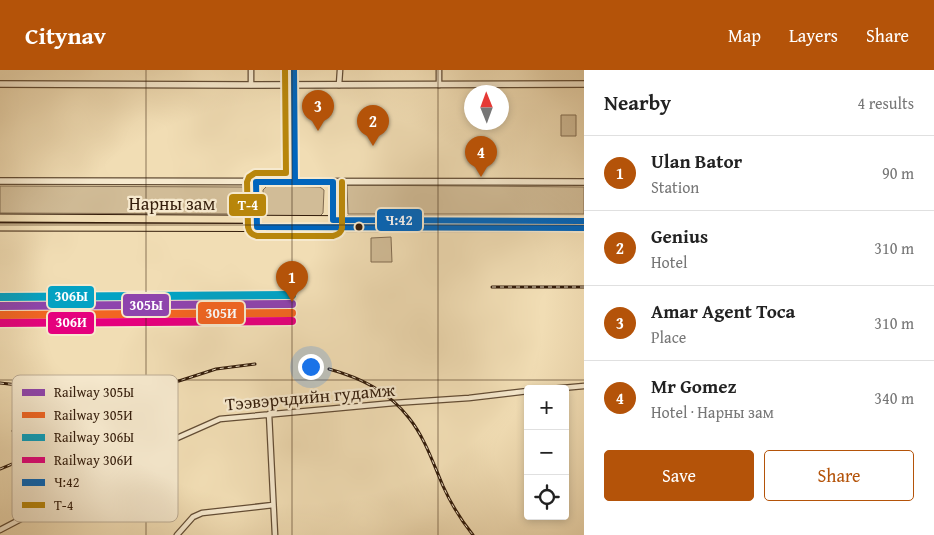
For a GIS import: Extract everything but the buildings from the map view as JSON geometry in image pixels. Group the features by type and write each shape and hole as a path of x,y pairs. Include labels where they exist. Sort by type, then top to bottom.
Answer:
{"main road":[{"name":"Нарны зам","path":"0,218 256,223"},
{"path":"256,223 584,221"},
{"name":"Нарны зам","path":"0,227 256,223"},
{"path":"333,223 584,228"}],"street":[{"path":"251,70 251,85"},
{"path":"294,70 295,182"},
{"path":"339,85 340,70"},
{"path":"439,70 439,85"},
{"path":"0,84 584,84"},
{"path":"0,181 584,182"},
{"path":"256,182 256,223"},
{"path":"332,182 333,223"},
{"path":"569,387 584,386"},
{"name":"Тээвэрчдийн гудамж","path":"178,437 214,421 228,418 469,398 524,391"},
{"path":"269,414 276,535"},
{"path":"177,535 192,518 202,512 273,506"},
{"name":"Тээвэрчдийн гудамж","path":"0,530 15,522"}],"shaded area":[{"path":"561,115 576,115 576,136 561,136"},
{"path":"347,185 584,187 584,214 348,214"},
{"path":"0,186 243,187 243,214 0,213"},
{"path":"267,186 320,187 324,190 323,213 320,216 267,216 264,213 263,190"},
{"path":"391,237 392,262 371,262 371,238"}],"railway":[{"path":"492,287 584,287"},
{"path":"0,300 95,300"},
{"path":"178,381 216,369 255,364"},
{"path":"329,369 363,381 383,393 409,418 420,434 449,499 473,535"},
{"path":"0,383 12,384"},
{"path":"0,469 12,464"}],"rail line":[{"name":"306Ы","path":"0,297 292,295"},
{"name":"305Ы","path":"0,306 292,304"},
{"name":"305И","path":"0,315 292,313"},
{"name":"306И","path":"0,323 292,321"}],"transit line":[{"name":"Т-4","path":"285,70 286,173 255,173 249,177 247,182 249,230 257,236 333,236 338,234 342,228 342,182"},
{"name":"Ч:42","path":"294,70 295,182"},
{"name":"Ч:42","path":"584,221 333,220 333,182 256,182 257,227 584,228"}],"place":[{"name":"Amar Agent Toca","path":"318,131"},
{"name":"Genius","path":"373,146"},
{"name":"Mr Gomez","path":"481,177"},
{"name":"Ulan Bator","path":"292,302"}]}
